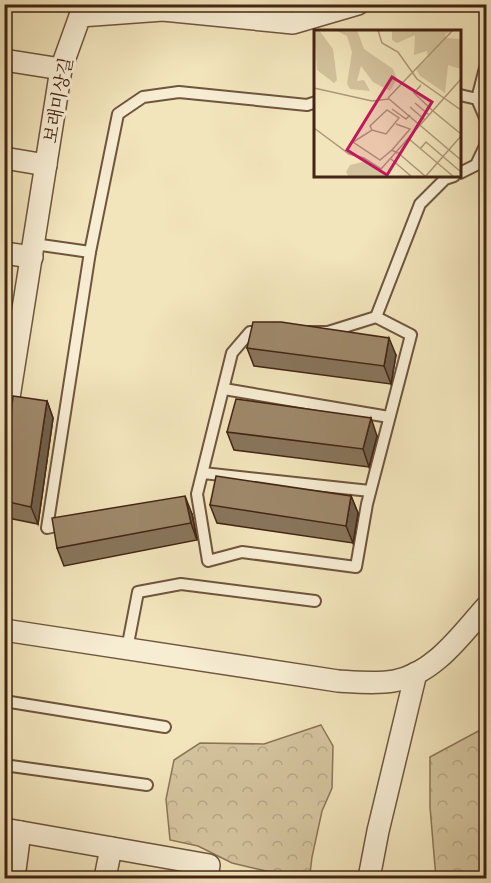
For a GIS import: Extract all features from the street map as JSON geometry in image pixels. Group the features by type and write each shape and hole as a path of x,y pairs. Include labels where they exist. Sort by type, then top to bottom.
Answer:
{"street":[{"name":"보래미상길","path":"4,429 61,69 80,16 163,10 294,23 358,4"},
{"path":"4,60 61,69"},
{"path":"4,158 46,165"},
{"path":"4,253 33,250"},
{"path":"4,630 338,681 396,681 416,673 438,659 486,607"},
{"path":"369,879 378,831 416,673"},
{"path":"14,879 12,831 209,865 207,879"},
{"path":"105,879 111,848"}],"lane":[{"path":"486,64 477,99 486,120"},
{"path":"82,520 47,528 90,252 118,114 143,97 179,92 307,105 314,102"},
{"path":"461,95 477,99"},
{"path":"461,172 476,165 485,146 486,136"},
{"path":"376,317 420,204 445,179 451,177"},
{"path":"33,250 90,252"},
{"path":"376,317 411,334 370,491 356,567 242,552 208,561 197,494 232,353 250,332 328,332 376,317"},
{"path":"224,389 389,417"},
{"path":"203,473 370,491"},
{"path":"186,497 197,494"},
{"path":"127,649 138,592 181,584 315,601"},
{"path":"4,701 165,727"},
{"path":"4,765 147,785"}],"green space":[{"path":"321,725 333,746 332,788 322,811 310,874 266,871 232,863 198,846 170,840 166,799 174,760 200,743 264,744"},
{"path":"482,729 486,730 486,878 436,878 430,807 430,757"}],"building":[{"path":"253,322 281,322 389,338 384,366 247,348"},
{"path":"13,396 47,401 31,507 4,501 4,475"},
{"path":"236,399 371,418 363,449 227,432"},
{"path":"216,476 351,496 346,526 210,505"},
{"path":"185,496 191,523 57,548 52,518"}]}
